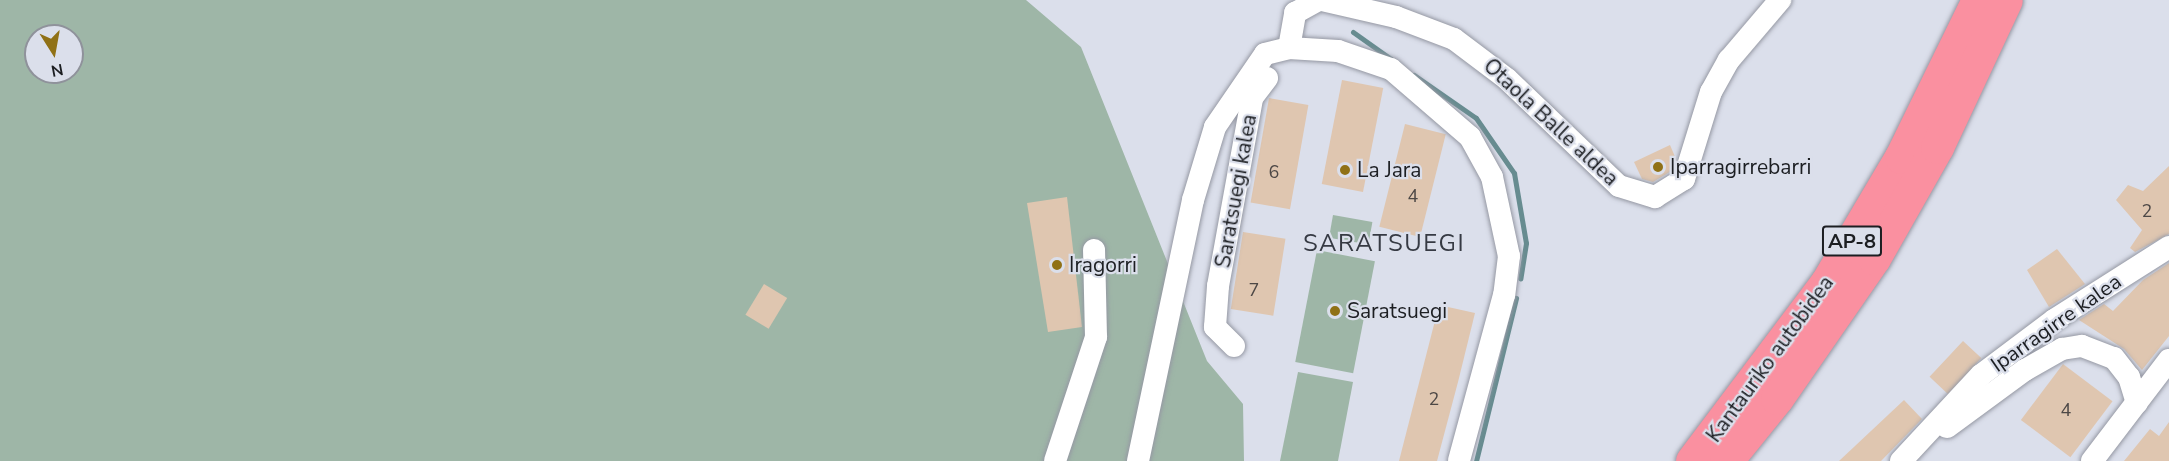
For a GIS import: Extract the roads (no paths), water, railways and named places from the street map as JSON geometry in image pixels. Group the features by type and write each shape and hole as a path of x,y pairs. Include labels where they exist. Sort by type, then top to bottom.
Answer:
{"highway":[{"name":"Kantauriko autobidea","path":"1692,461 1827,282 1906,148 1978,0"},
{"name":"Kantauriko autobidea","path":"1726,461 1777,398 1874,258 1937,147 2006,0"}],"street":[{"name":"Otaola Balle aldea","path":"1289,48 1295,13 1320,0 1396,17 1454,39 1507,79 1619,186 1654,196 1684,179 1711,92 1729,60 1780,0"},
{"name":"Saratsuegi kalea","path":"1234,346 1215,327 1252,98 1289,48"},
{"path":"1138,461 1193,200 1215,127 1265,54 1289,48 1338,51 1391,69 1470,137 1492,177 1509,256 1504,295 1459,461"},
{"name":"Iparragirre kalea","path":"1902,461 1982,375 2054,320 2169,247"},
{"path":"1055,461 1096,337 1094,250"},
{"name":"Iparragirre kalea","path":"1902,461 2025,370 2062,350 2104,350 2129,377 2137,403"},
{"path":"2092,461 2169,360"}],"waterway":[{"name":"Saratsuegi","path":"1353,32 1391,59"},
{"name":"Saratsuegi","path":"1414,75 1476,118 1514,173 1526,243 1520,279"},
{"name":"Saratsuegi","path":"1476,461 1516,298"}],"place":[{"name":"Iparragirrebarri","path":"1658,167"},
{"name":"La Jara","path":"1345,170"},
{"name":"Iragorri","path":"1057,265"},
{"name":"Saratsuegi","path":"1335,311"}],"district":[{"name":"SARATSUEGI","path":"1384,244"}]}
